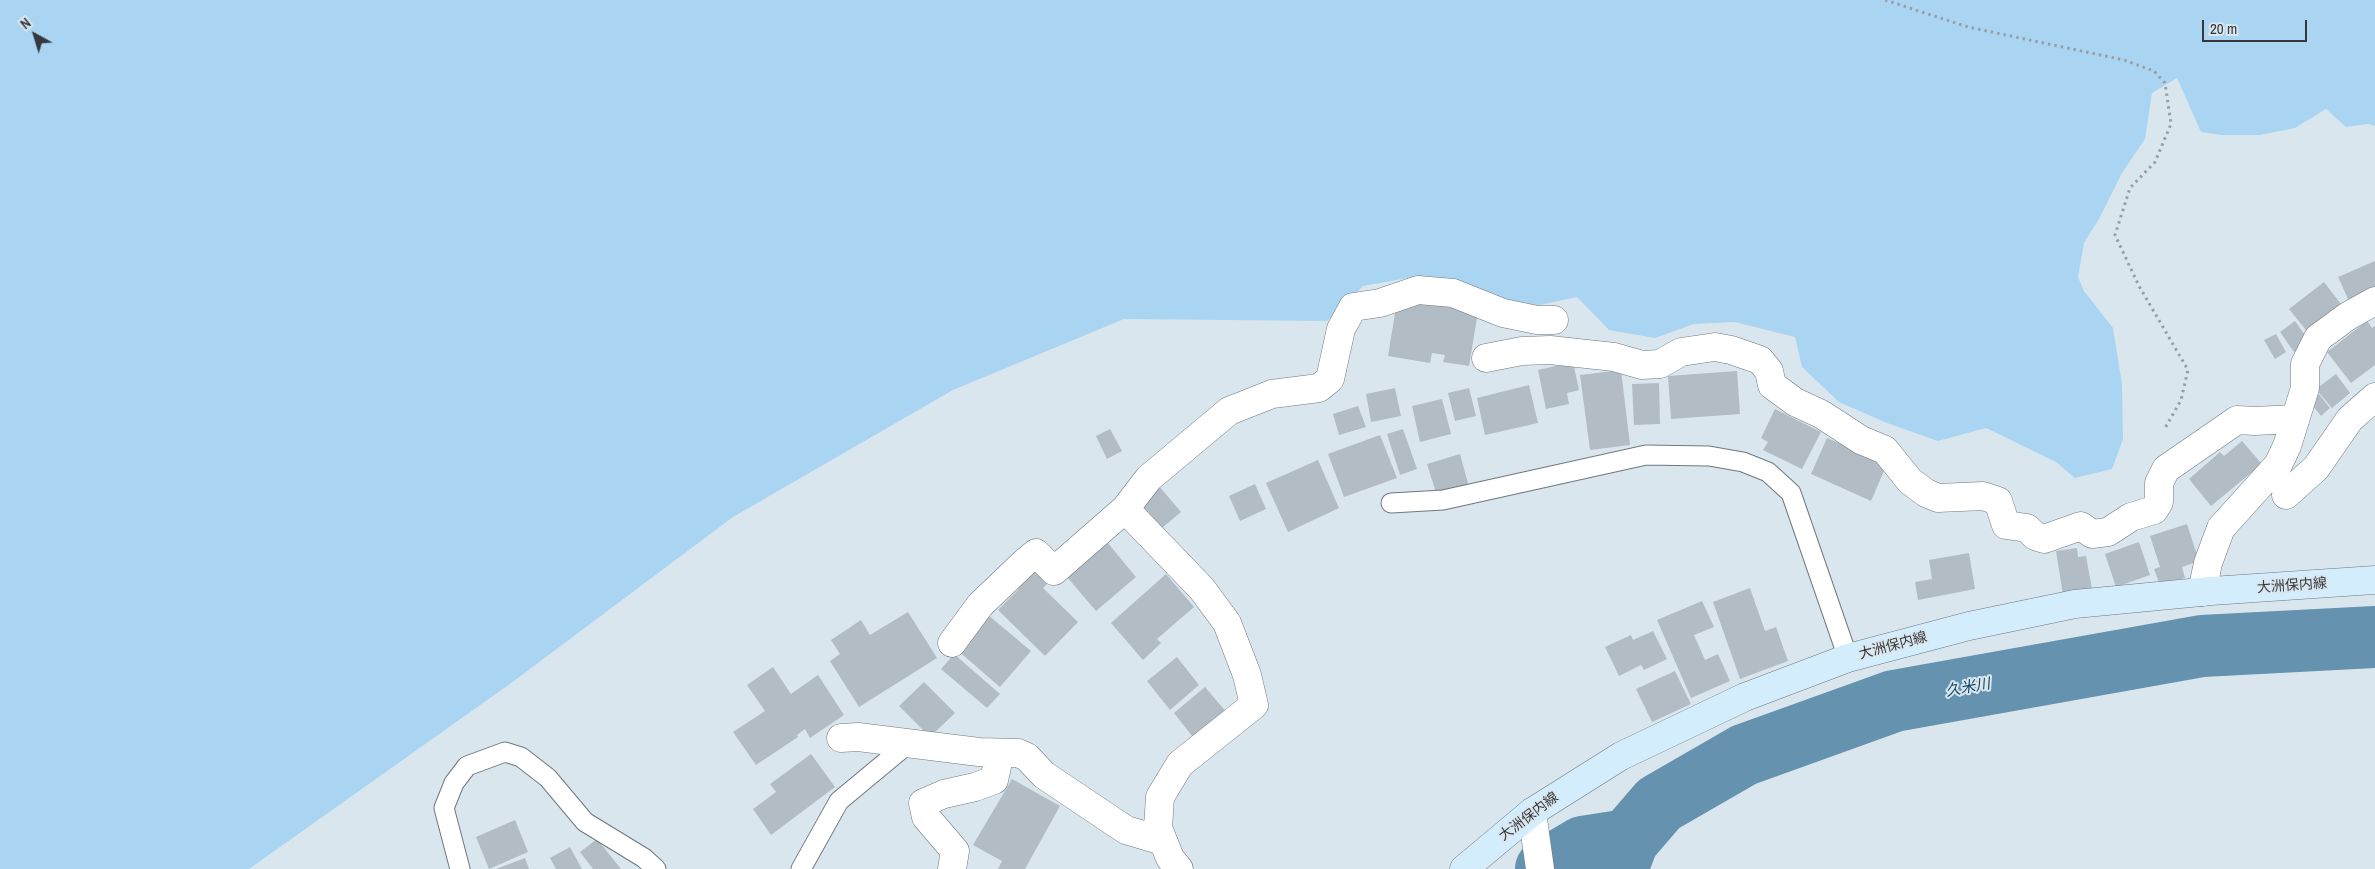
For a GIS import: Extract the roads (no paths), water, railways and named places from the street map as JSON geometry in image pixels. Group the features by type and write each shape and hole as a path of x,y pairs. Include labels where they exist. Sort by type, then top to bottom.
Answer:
{"main road":[{"name":"大洲保内線","path":"1464,869 1534,822 1621,756 1745,697 1848,658 1969,626 2075,604 2202,592 2375,580"}],"street":[{"path":"952,643 980,605 1036,553 1054,571 1125,508 1149,478 1229,412 1272,394 1319,388 1330,379 1341,329 1353,307 1380,303 1418,290 1454,293 1503,312 1537,320 1554,320"},
{"path":"2202,592 2208,563 2221,528 2278,465 2287,446 2305,388 2305,364 2318,338 2348,316 2375,301"},
{"path":"1486,358 1522,351 1550,350 1614,357 1642,364 1660,364 1681,352 1715,347 1731,350 1760,360 1769,371 1772,384 1795,402 1821,414 1861,440 1885,450 1910,481 1926,493 1938,498 1983,496 1998,501 2006,525 2027,528 2035,536 2044,539 2081,526 2092,534 2108,532 2131,517 2154,510 2159,502 2159,483 2166,469 2237,420 2295,419"},
{"path":"2286,495 2316,468 2350,419 2375,397"},
{"path":"1125,508 1202,589 1227,623 1247,675 1254,705 1180,764 1160,797 1158,828 1170,858 1179,869"},
{"path":"841,738 858,737 1000,753 1018,753 1027,757 1044,775 1126,830 1163,841"},
{"path":"952,869 955,851 926,818 923,803 944,794 975,787 994,780 1000,753"},
{"path":"1534,822 1540,869"}],"lane":[{"path":"1391,503 1443,500 1646,456 1709,456 1744,462 1768,472 1791,493 1848,658"},
{"path":"801,869 839,801 910,742"},
{"path":"460,869 444,808 454,783 467,766 504,752 520,757 548,778 585,822 644,858 656,869"}],"waterway":[{"name":"久米川","path":"1617,869 1628,840 1659,804 1744,755 1894,701 2202,646 2375,637"},
{"path":"1546,869 1583,847 1628,840"}]}
